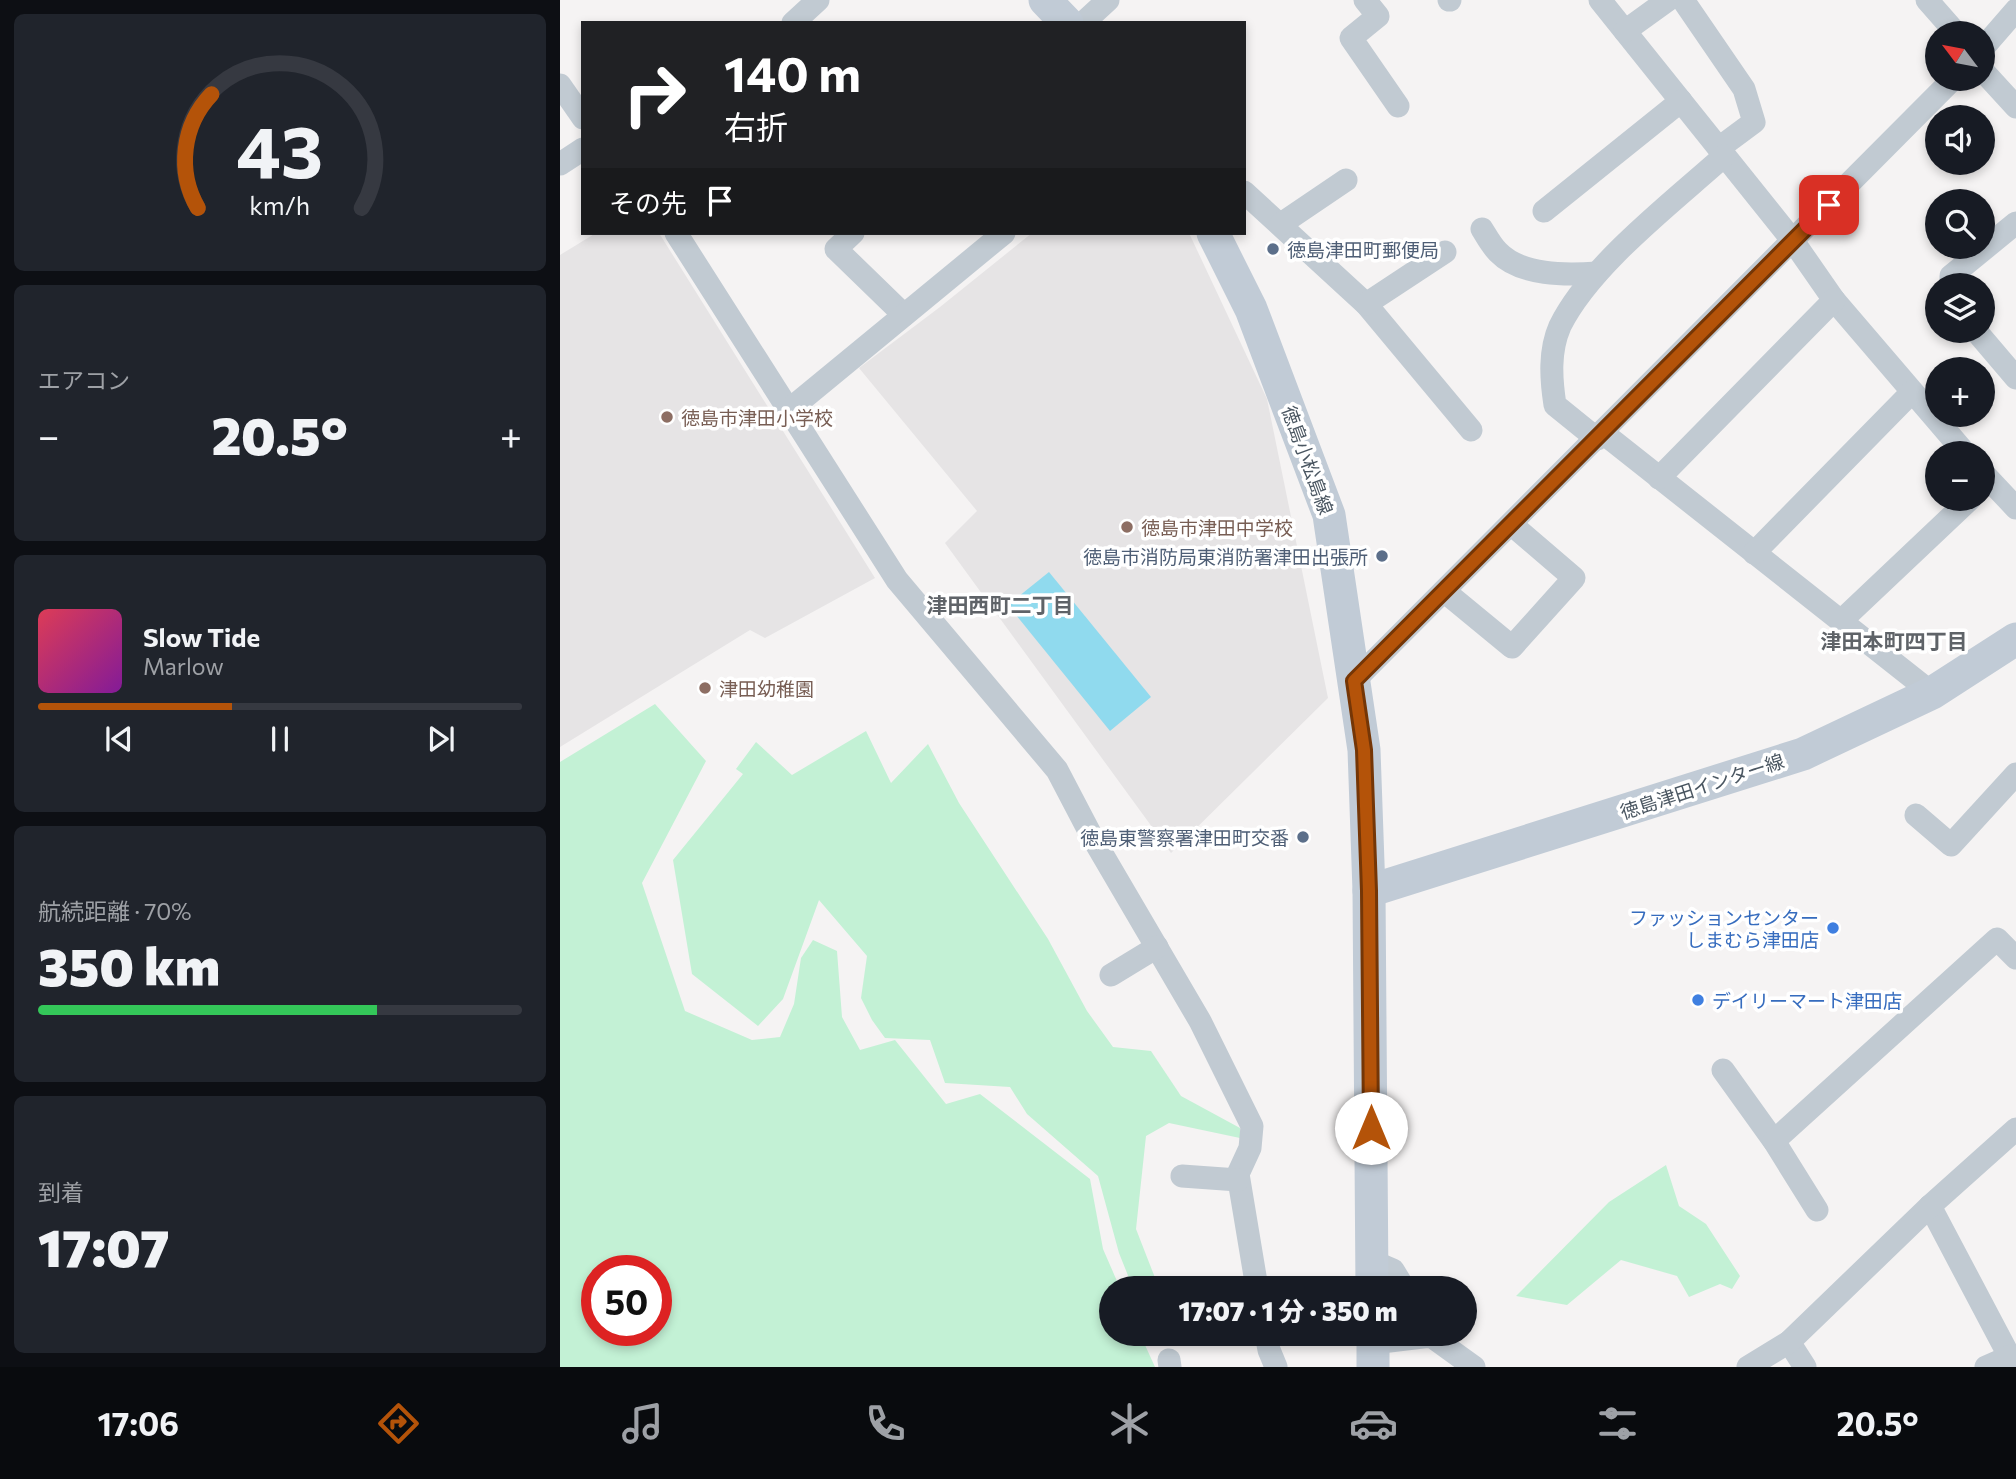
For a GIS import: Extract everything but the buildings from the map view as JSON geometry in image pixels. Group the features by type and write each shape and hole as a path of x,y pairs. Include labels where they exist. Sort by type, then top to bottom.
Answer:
{"main road":[{"path":"1045,0 1065,21"},
{"name":"徳島小松島線","path":"1214,235 1251,309 1329,515 1364,750 1369,891 1372,1275"},
{"name":"徳島津田インター線","path":"1369,891 1804,754 1932,693 2016,640"}],"street":[{"path":"795,21 818,0"},
{"path":"1085,21 1108,0"},
{"path":"1365,0 1378,16 1351,38 1398,106"},
{"path":"1600,0 1794,241 1834,300 1955,441"},
{"path":"1625,32 1668,0"},
{"path":"1684,0 1744,89 1754,122 1597,273 1560,326 1554,344 1551,369 1555,405 1659,478 1932,693"},
{"path":"1927,0 1945,21"},
{"path":"1995,34 2016,10"},
{"path":"1995,84 2016,107"},
{"path":"560,86 581,115"},
{"path":"1354,681 1941,91"},
{"path":"1544,211 1681,101"},
{"path":"560,164 581,150"},
{"path":"1281,224 1346,180"},
{"path":"1246,194 1366,304 1471,430"},
{"path":"1955,273 2016,223"},
{"path":"1482,229 1500,254 1525,267 1551,273 1597,273"},
{"path":"677,235 897,579 1057,770 1091,835 1200,1021 1252,1126 1250,1148 1238,1174 1238,1180 1255,1276"},
{"path":"851,235 836,249 904,315"},
{"path":"789,410 1002,235"},
{"path":"1366,304 1445,252"},
{"path":"1659,478 1834,300"},
{"path":"1986,343 2016,378"},
{"path":"1754,553 1912,392"},
{"path":"1995,490 2016,508"},
{"path":"1840,621 1957,511"},
{"path":"1444,590 1512,648 1574,579 1511,524"},
{"path":"1916,815 1951,845 2016,774"},
{"path":"1774,1141 1997,939 2016,958"},
{"path":"1111,975 1157,947"},
{"path":"1723,1070 1774,1141 1817,1210"},
{"path":"1748,1367 1790,1342 1930,1206 2016,1129"},
{"path":"1182,1176 1238,1180"},
{"path":"1930,1206 2013,1362 1986,1367"},
{"path":"1372,1275 1393,1270 1397,1276"},
{"path":"1790,1342 1805,1367"},
{"path":"1268,1346 1276,1367"},
{"path":"1370,1354 1396,1346"},
{"path":"1446,1346 1474,1367"}],"shaded area":[{"name":"徳島市津田小学校","path":"593,235 660,235 875,578 765,638 750,630 560,747 560,255"},
{"name":"徳島市津田中学校","path":"1030,235 1190,235 1267,399 1328,698 1171,853 945,543 977,511 859,368"}],"green space":[{"path":"655,704 706,761 642,883 685,1011 752,1040 780,1037 794,1004 801,958 813,940 837,951 842,1017 860,1050 895,1040 946,1104 980,1094 1090,1179 1103,1249 1115,1276 1099,1276 1099,1346 1145,1346 1155,1367 560,1367 560,762"},
{"path":"866,731 891,783 928,744 959,803 1048,939 1087,1011 1113,1047 1151,1051 1181,1096 1240,1128 1240,1138 1169,1123 1146,1136 1136,1229 1154,1276 1128,1276 1119,1253 1098,1176 1027,1114 1010,1087 945,1083 930,1040 885,1038 861,998 867,956 819,900 783,999 758,1026 692,974 673,860 743,774 736,769 756,742 792,775"},
{"path":"1666,1165 1679,1206 1706,1224 1740,1276 1732,1289 1720,1284 1689,1297 1677,1276 1621,1260 1567,1305 1516,1296 1609,1202"}],"water":[{"path":"1049,572 1151,697 1110,731 1008,605"}],"place":[{"name":"徳島津田町郵便局","path":"1273,249"},
{"name":"徳島市津田小学校","path":"667,417"},
{"name":"徳島市津田中学校","path":"1127,527"},
{"name":"徳島市消防局東消防署津田出張所","path":"1382,556"},
{"name":"津田幼稚園","path":"705,688"},
{"name":"徳島東警察署津田町交番","path":"1303,837"},
{"name":"ファッションセンター しまむら津田店","path":"1833,928"},
{"name":"デイリーマート津田店","path":"1698,1000"}],"district":[{"name":"津田西町二丁目","path":"1000,604"},
{"name":"津田本町四丁目","path":"1894,640"}],"route":[{"path":"1371,1128 1369,891 1364,750 1354,681 1829,205"}]}
